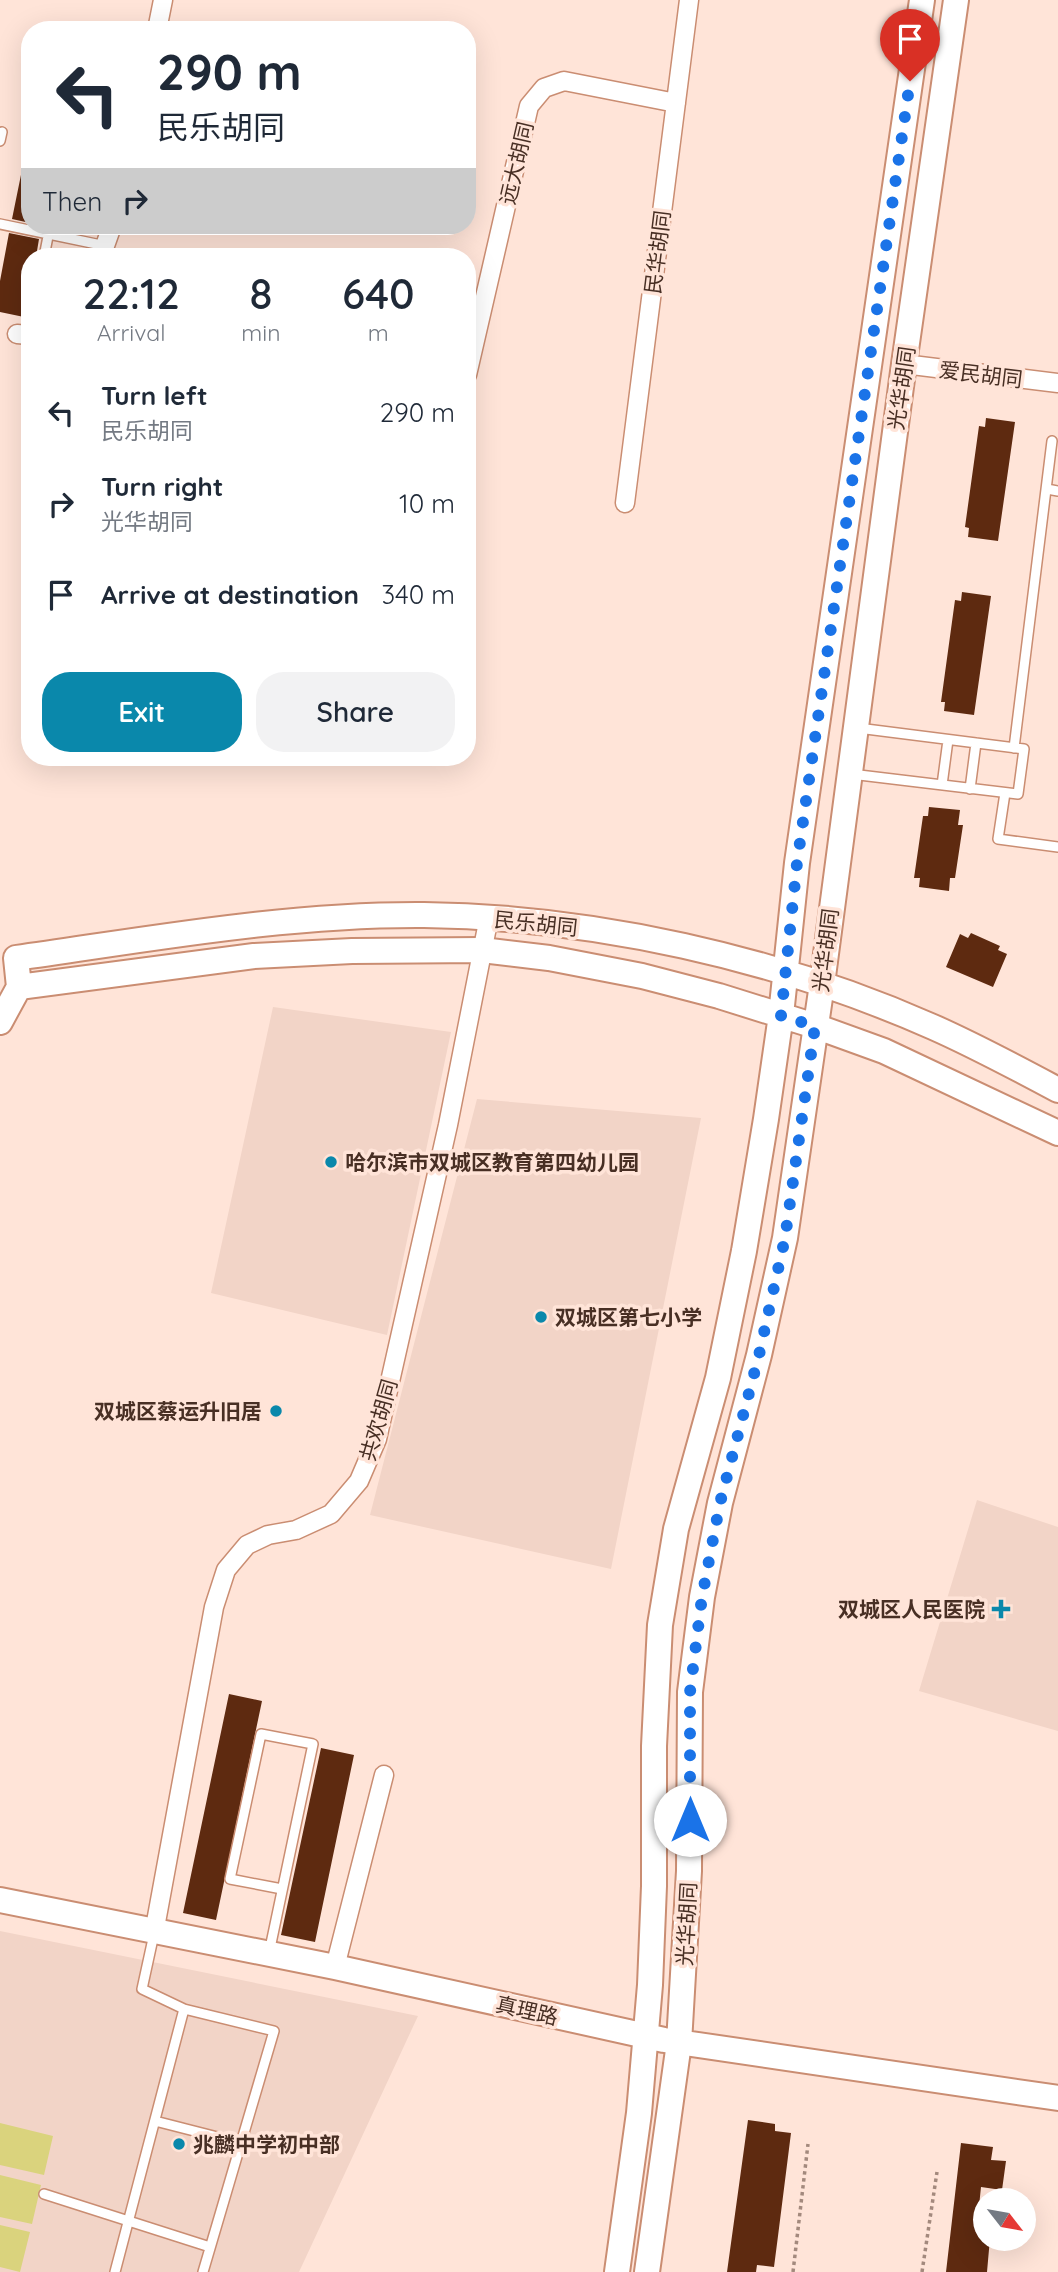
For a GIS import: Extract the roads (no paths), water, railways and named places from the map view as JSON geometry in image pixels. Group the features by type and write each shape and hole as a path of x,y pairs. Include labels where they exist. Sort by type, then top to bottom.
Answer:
{"main road":[{"name":"光华胡同","path":"617,2272 639,2113 650,1985 654,1899 654,1746 660,1625 677,1529 718,1378 744,1251 781,1016 797,863 922,0"},
{"name":"光华胡同","path":"647,2272 679,2043 690,1871 690,1692 702,1597 720,1503 759,1355 785,1238 956,0"},
{"name":"民乐胡同","path":"0,1021 19,987 16,958 264,924 422,915 489,917 557,923 656,940 786,973 931,1026 1058,1090"},
{"name":"民乐胡同","path":"19,987 254,956 352,951 482,950 550,958 642,976 719,996 815,1026 884,1051 1058,1133"},
{"name":"真理路","path":"0,1900 154,1933 335,1967 679,2043 1058,2098"}],"street":[{"path":"159,21 163,0"},
{"name":"民华胡同","path":"625,503 689,0"},
{"name":"远大胡同","path":"476,336 529,106 544,88 564,81 676,103"},
{"name":"爱民胡同","path":"904,364 1058,383"},
{"name":"共欢胡同","path":"154,1933 214,1607 226,1570 247,1545 268,1535 296,1530 331,1514 359,1481 377,1438 448,1125 489,917"},
{"path":"335,1967 384,1775"}],"lane":[{"path":"0,224 21,227"},
{"path":"62,235 96,248"},
{"path":"1014,748 1052,441"},
{"path":"1046,489 1058,491"},
{"path":"850,774 1018,794 1024,749 857,728"},
{"path":"942,785 948,740"},
{"path":"970,789 976,743"},
{"path":"1005,793 998,839 1058,847"},
{"path":"269,1955 313,1744 261,1734 230,1879 282,1889"},
{"path":"154,1933 142,1989 184,2009 274,2031 203,2272"},
{"path":"115,2272 184,2009"},
{"path":"155,2120 241,2143"},
{"path":"44,2194 210,2247"}],"place":[{"name":"哈尔滨市双城区教育第四幼儿园","path":"331,1162"},
{"name":"双城区第七小学","path":"541,1317"},
{"name":"双城区蔡运升旧居","path":"276,1411"},
{"name":"双城区人民医院","path":"1001,1609"},
{"name":"兆麟中学初中部","path":"179,2144"}]}
